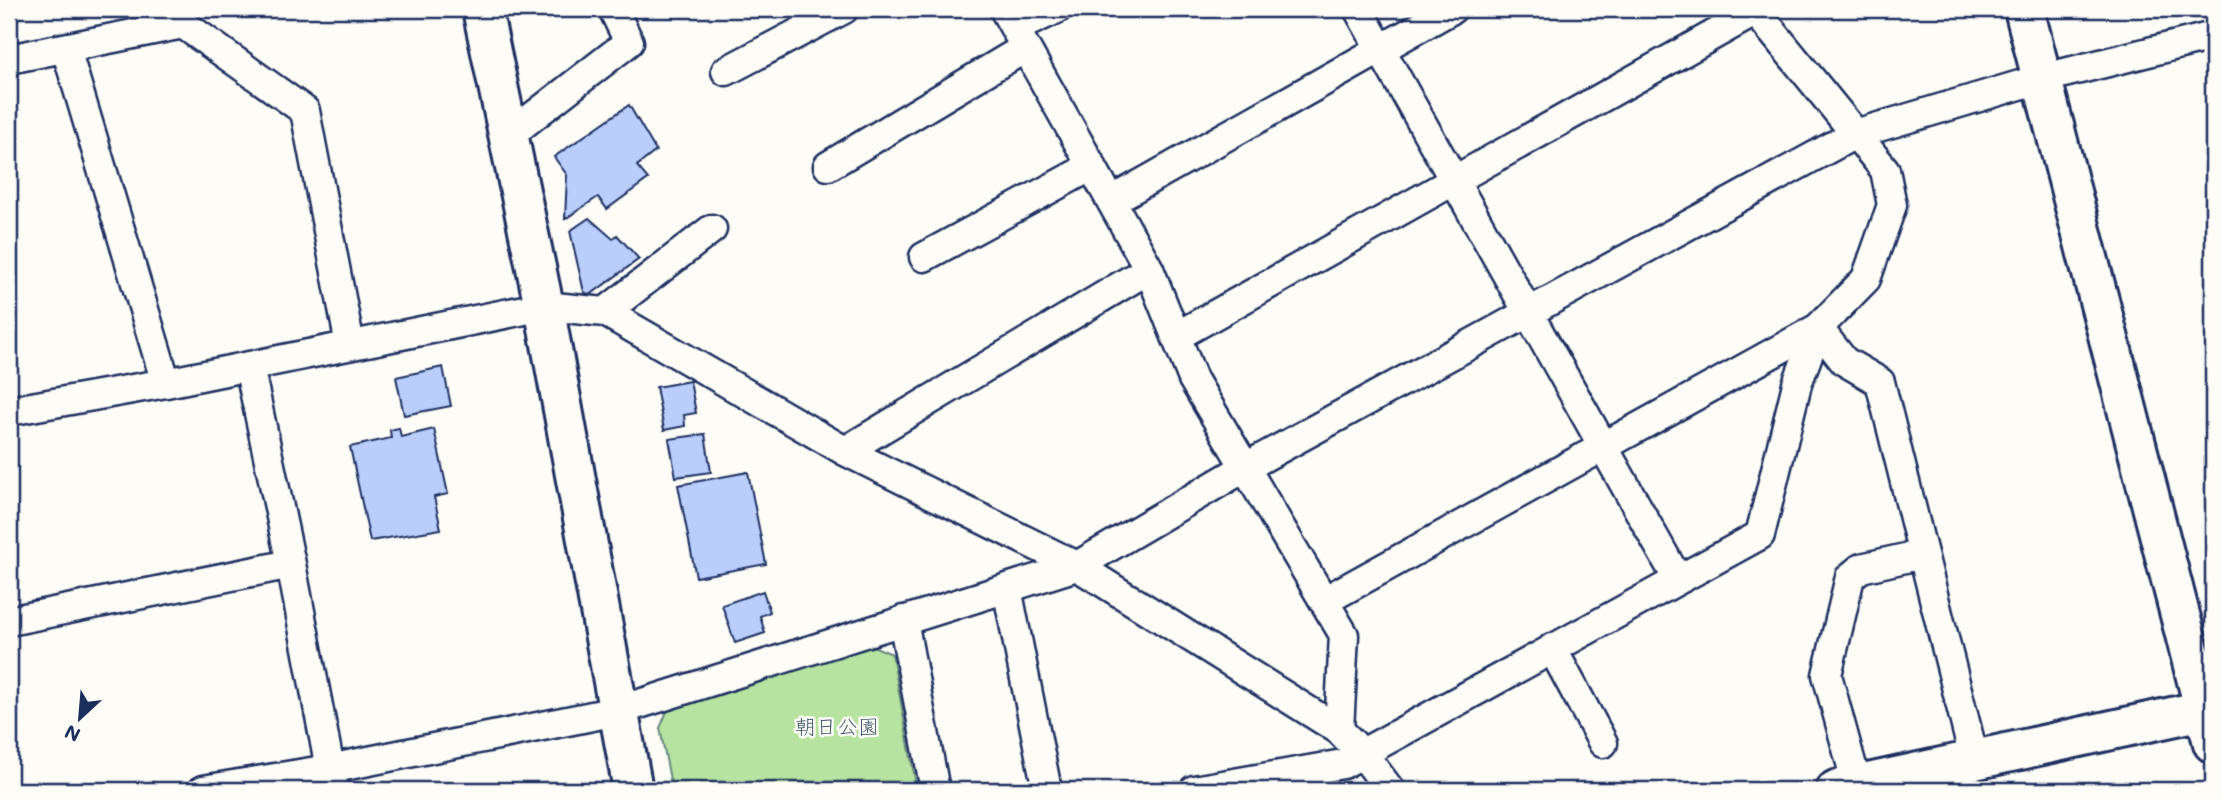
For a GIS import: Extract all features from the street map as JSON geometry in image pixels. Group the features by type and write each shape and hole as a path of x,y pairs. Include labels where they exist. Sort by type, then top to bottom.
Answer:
{"street":[{"path":"482,9 544,306 633,790"},
{"path":"508,136 629,42 613,9"},
{"path":"726,71 844,9"},
{"path":"828,166 1015,28 1058,9"},
{"path":"1358,9 1601,447 1677,578"},
{"path":"1111,201 1452,9"},
{"path":"1923,554 1861,568 1850,577 1827,675 1847,788 1974,758 2211,721 2040,79 2024,9"},
{"path":"1177,335 1755,10 1885,170 1892,205 1866,279 1818,328 1324,601"},
{"path":"9,59 66,49 173,16 305,111 350,345"},
{"path":"1015,28 1149,269 1194,379 1344,635 1339,730"},
{"path":"203,790 331,780 617,711 1077,566 1244,468 1855,134 2040,79 2213,36"},
{"path":"66,49 166,383"},
{"path":"923,257 1091,166"},
{"path":"605,312 712,229"},
{"path":"845,451 1149,269"},
{"path":"9,411 166,383 544,306 605,312 845,451 1077,566 1339,730 1363,754 1390,790"},
{"path":"1818,328 1844,362 1880,382 1974,758"},
{"path":"1194,790 1343,764 1677,578 1760,535 1797,384 1818,328"},
{"path":"249,366 291,564 331,780"},
{"path":"9,621 291,564"},
{"path":"1007,588 1047,790"},
{"path":"903,620 935,790"},
{"path":"1552,648 1603,743"}],"green space":[{"name":"朝日公園","path":"873,646 892,654 917,790 672,790 660,728 668,709"}],"building":[{"path":"629,105 656,151 637,166 648,179 607,209 598,197 565,219 567,175 554,157"},
{"path":"589,218 613,239 617,235 639,259 590,295 584,292 570,231"},
{"path":"443,367 451,406 404,415 396,377"},
{"path":"690,381 696,413 684,415 685,426 664,430 656,387"},
{"path":"399,428 401,437 434,429 448,494 434,497 441,529 370,541 350,447 391,438 390,430"},
{"path":"705,434 711,472 676,477 669,439"},
{"path":"748,472 766,564 696,577 678,485"},
{"path":"763,591 770,612 760,616 765,633 735,643 722,605"}]}
